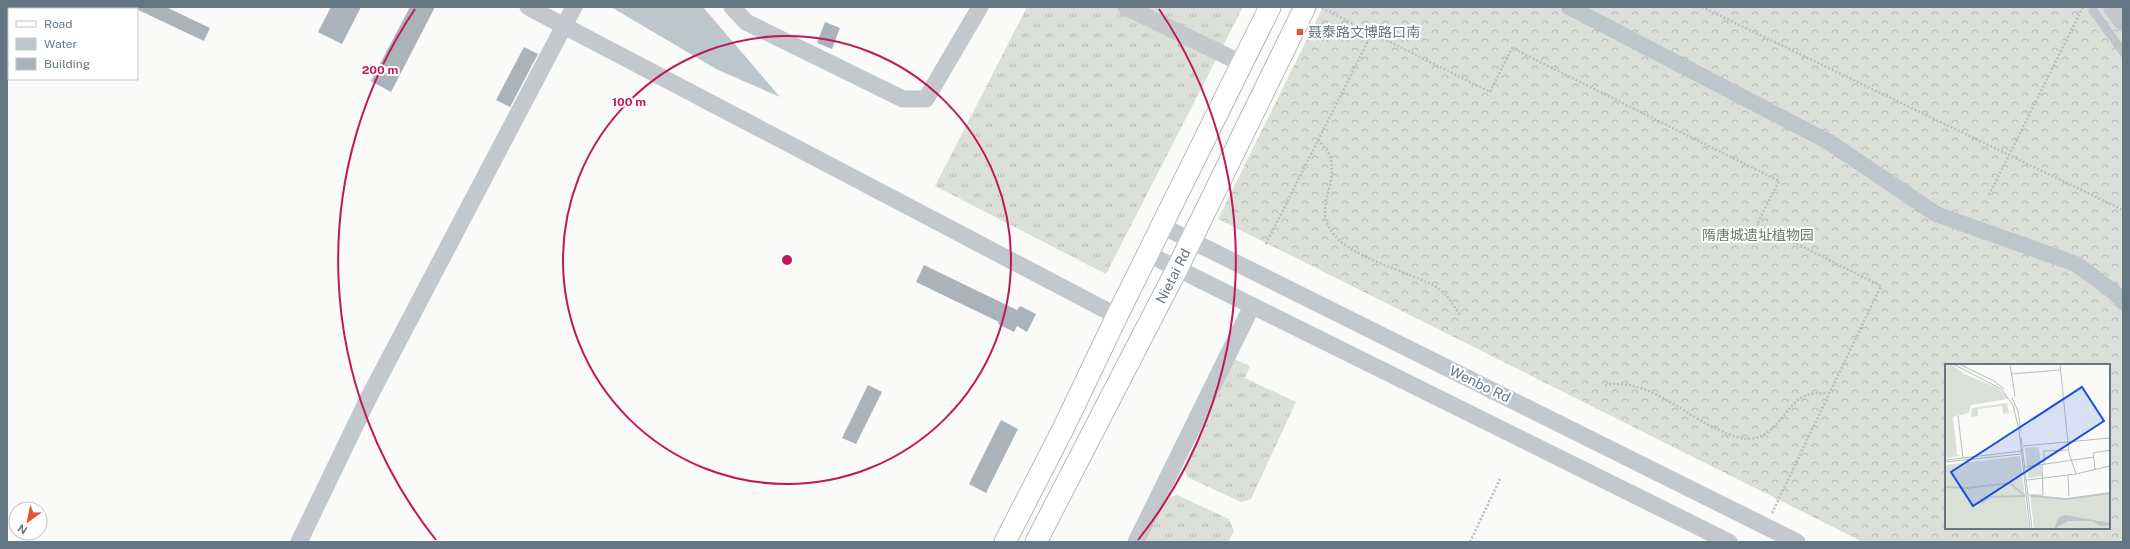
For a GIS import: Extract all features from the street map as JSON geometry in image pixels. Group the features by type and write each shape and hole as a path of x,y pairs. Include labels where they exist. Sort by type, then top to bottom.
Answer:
{"main road":[{"path":"1005,542 1063,429 1117,316 1270,7"},
{"name":"Nietai Rd","path":"1036,542 1177,269 1305,7"}],"street":[{"path":"528,7 1117,316"},
{"path":"299,542 369,397 574,7"},
{"path":"732,7 746,22 903,99 926,99 980,7"},
{"path":"1126,7 1243,64"},
{"path":"2111,7 2123,23"},
{"name":"Wenbo Rd","path":"1162,226 1797,542"},
{"path":"1148,254 1729,542"},
{"path":"1136,542 1252,306"}],"path":[{"path":"1320,7 1490,92 1512,48 1779,181 1757,224 1881,286 1765,526"},
{"path":"1702,7 2123,210"},
{"path":"1989,196 2083,7"},
{"path":"1266,244 1372,33"},
{"path":"1318,140 1328,151 1331,160 1331,177 1325,200 1324,216 1330,230 1341,241 1357,251 1438,288 1447,296 1460,315"},
{"path":"1604,385 1614,383 1639,386 1717,430 1735,437 1750,439 1764,435 1777,425 1792,406 1806,396 1828,393"},
{"path":"1470,542 1500,479"}],"green space":[{"path":"1027,7 1243,7 1106,274 935,186"},
{"name":"隋唐城遗址植物园","path":"1323,7 2123,7 2123,542 1863,542 1218,219"},
{"path":"1234,359 1250,366 1245,378 1296,402 1251,499 1241,502 1187,477 1184,467"},
{"path":"1177,495 1229,519 1234,531 1228,542 1146,542 1166,499"}],"water":[{"path":"611,7 703,7 780,97 716,69"},
{"path":"2090,7 2096,7 2123,45 2123,59 2088,11"}],"building":[{"path":"132,7 166,7 210,28 204,41 138,10 138,8"},
{"path":"331,7 361,7 342,44 318,32"},
{"path":"410,7 435,7 391,92 371,81"},
{"path":"825,22 840,28 832,49 817,43"},
{"path":"524,47 538,54 510,107 496,100"},
{"path":"924,265 1017,310 1020,306 1036,314 1027,332 1017,326 1014,332 998,324 999,322 916,282"},
{"path":"868,385 882,392 856,444 842,438"},
{"path":"1001,420 1018,429 986,493 969,484"}],"waterway":[{"path":"1569,7 1829,142 1936,214 2076,264 2114,292 2123,302"}],"place":[{"name":"聂泰路文博路口南","path":"1300,32"}]}
